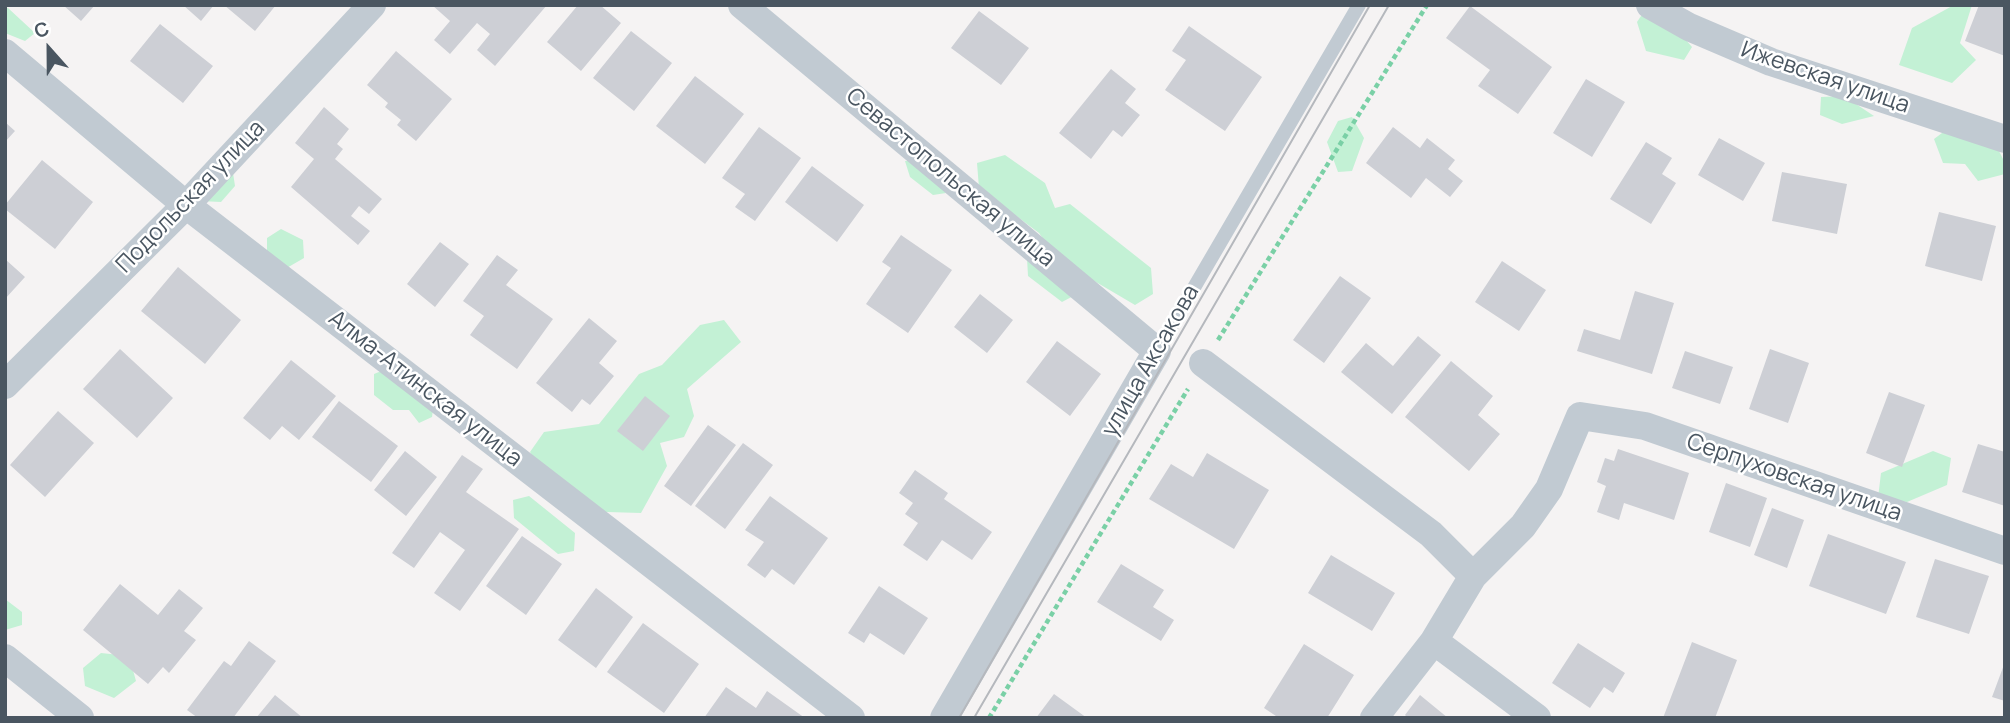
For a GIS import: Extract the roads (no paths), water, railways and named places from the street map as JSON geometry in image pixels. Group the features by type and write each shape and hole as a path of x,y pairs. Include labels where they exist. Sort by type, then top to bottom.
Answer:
{"street":[{"name":"Подольская улица","path":"5,385 186,205 372,5"},
{"name":"Севастопольская улица","path":"742,5 1157,351"},
{"name":"Ижевская улица","path":"1650,5 1689,27 1771,62 2005,139"},
{"name":"Алма-Атинская улица","path":"5,53 186,205 851,718"},
{"name":"улица Аксакова","path":"944,718 1157,351"},
{"path":"1203,363 1431,534 1473,576 1434,640 1374,718"},
{"name":"Серпуховская улица","path":"1473,576 1523,526 1549,489 1580,416 1646,426 2005,551"},
{"path":"1434,640 1538,718"},
{"path":"5,658 80,718"}],"lane":[{"name":"улица Аксакова","path":"1157,351 1359,5"}],"tram line":[{"path":"959,718 1370,5"},
{"path":"974,718 1389,5"}]}
